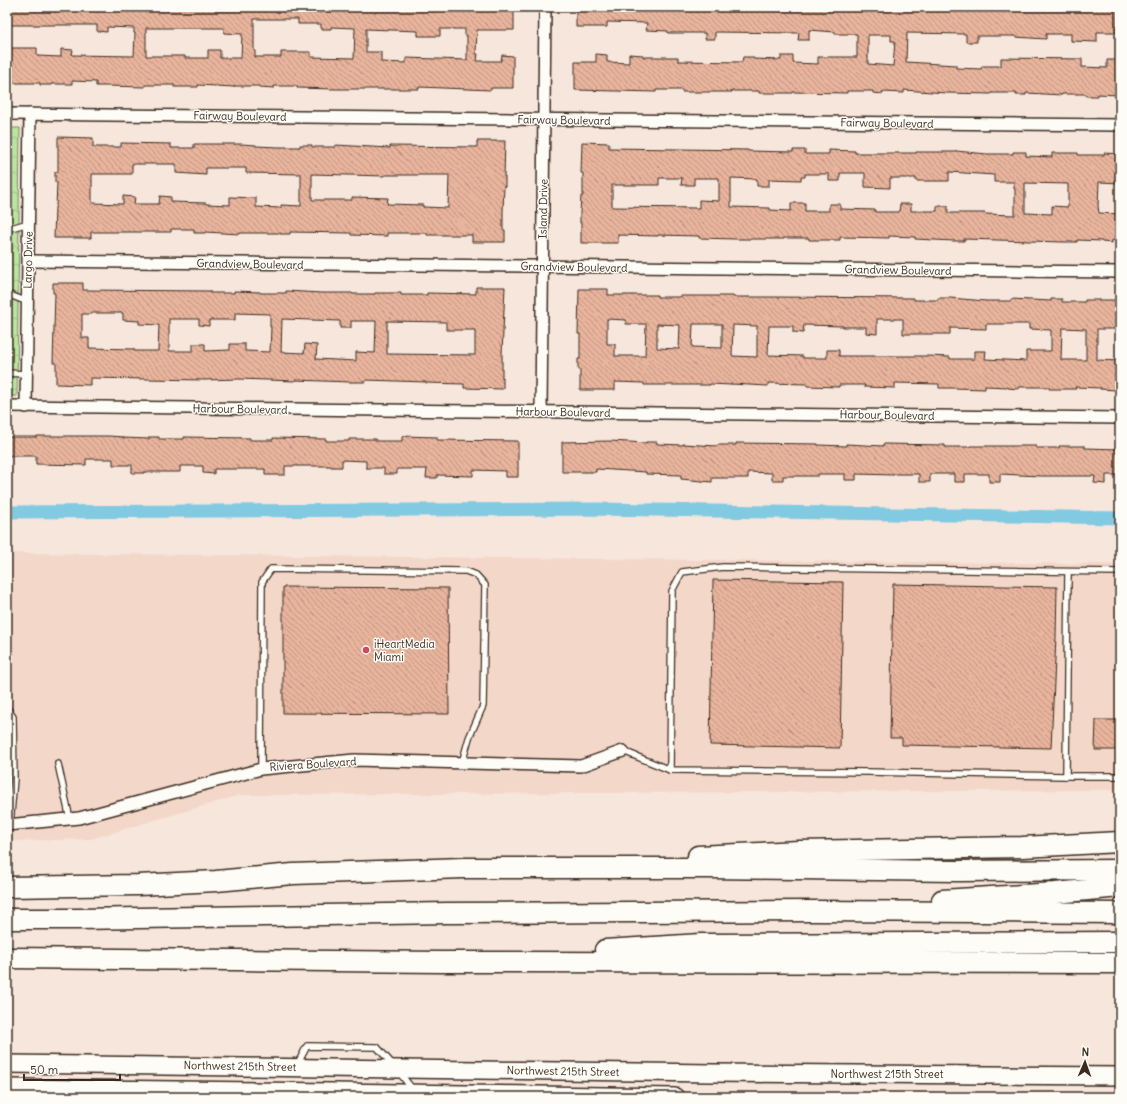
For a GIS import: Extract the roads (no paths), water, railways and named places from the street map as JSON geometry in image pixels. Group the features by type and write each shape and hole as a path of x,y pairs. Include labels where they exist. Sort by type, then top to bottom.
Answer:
{"highway":[{"path":"7,887 138,885 216,881 293,874 463,868 799,851 1022,847 1120,842"},
{"path":"463,868 1120,870"},
{"path":"814,911 870,901 927,901 1055,893 1120,887"},
{"path":"7,919 447,913 814,911 1120,912"},
{"path":"441,962 701,944 1120,942"},
{"path":"7,958 441,962 1120,963"}],"main road":[{"name":"Northwest 215th Street","path":"7,1064 714,1073 1120,1076"},
{"path":"251,1091 284,1081 289,1078 295,1067"},
{"path":"7,1088 675,1097"}],"street":[{"name":"Island Drive","path":"541,412 545,7"},
{"name":"Fairway Boulevard","path":"7,114 1120,125"},
{"name":"Largo Drive","path":"26,407 30,114"},
{"name":"Grandview Boulevard","path":"28,261 1120,272"},
{"name":"Harbour Boulevard","path":"7,406 1120,418"},
{"name":"Riviera Boulevard","path":"9,826 79,818 261,768 354,760 581,766 623,751"}],"lane":[{"path":"7,229 29,223"},
{"path":"7,294 28,302"},
{"path":"7,373 26,374"},
{"path":"670,770 672,591 682,572 723,567 1120,572"},
{"path":"261,768 262,582 271,569 466,571 476,575 485,585 483,706 469,738 462,763"},
{"path":"1066,776 1068,572"},
{"path":"7,708 13,717 14,779 9,826"},
{"path":"623,751 670,770 1120,776"},
{"path":"58,764 70,819"},
{"path":"397,1069 416,1093"}],"waterway":[{"path":"7,512 598,509 1120,518"}],"place":[{"name":"iHeartMedia Miami","path":"366,650"}]}
